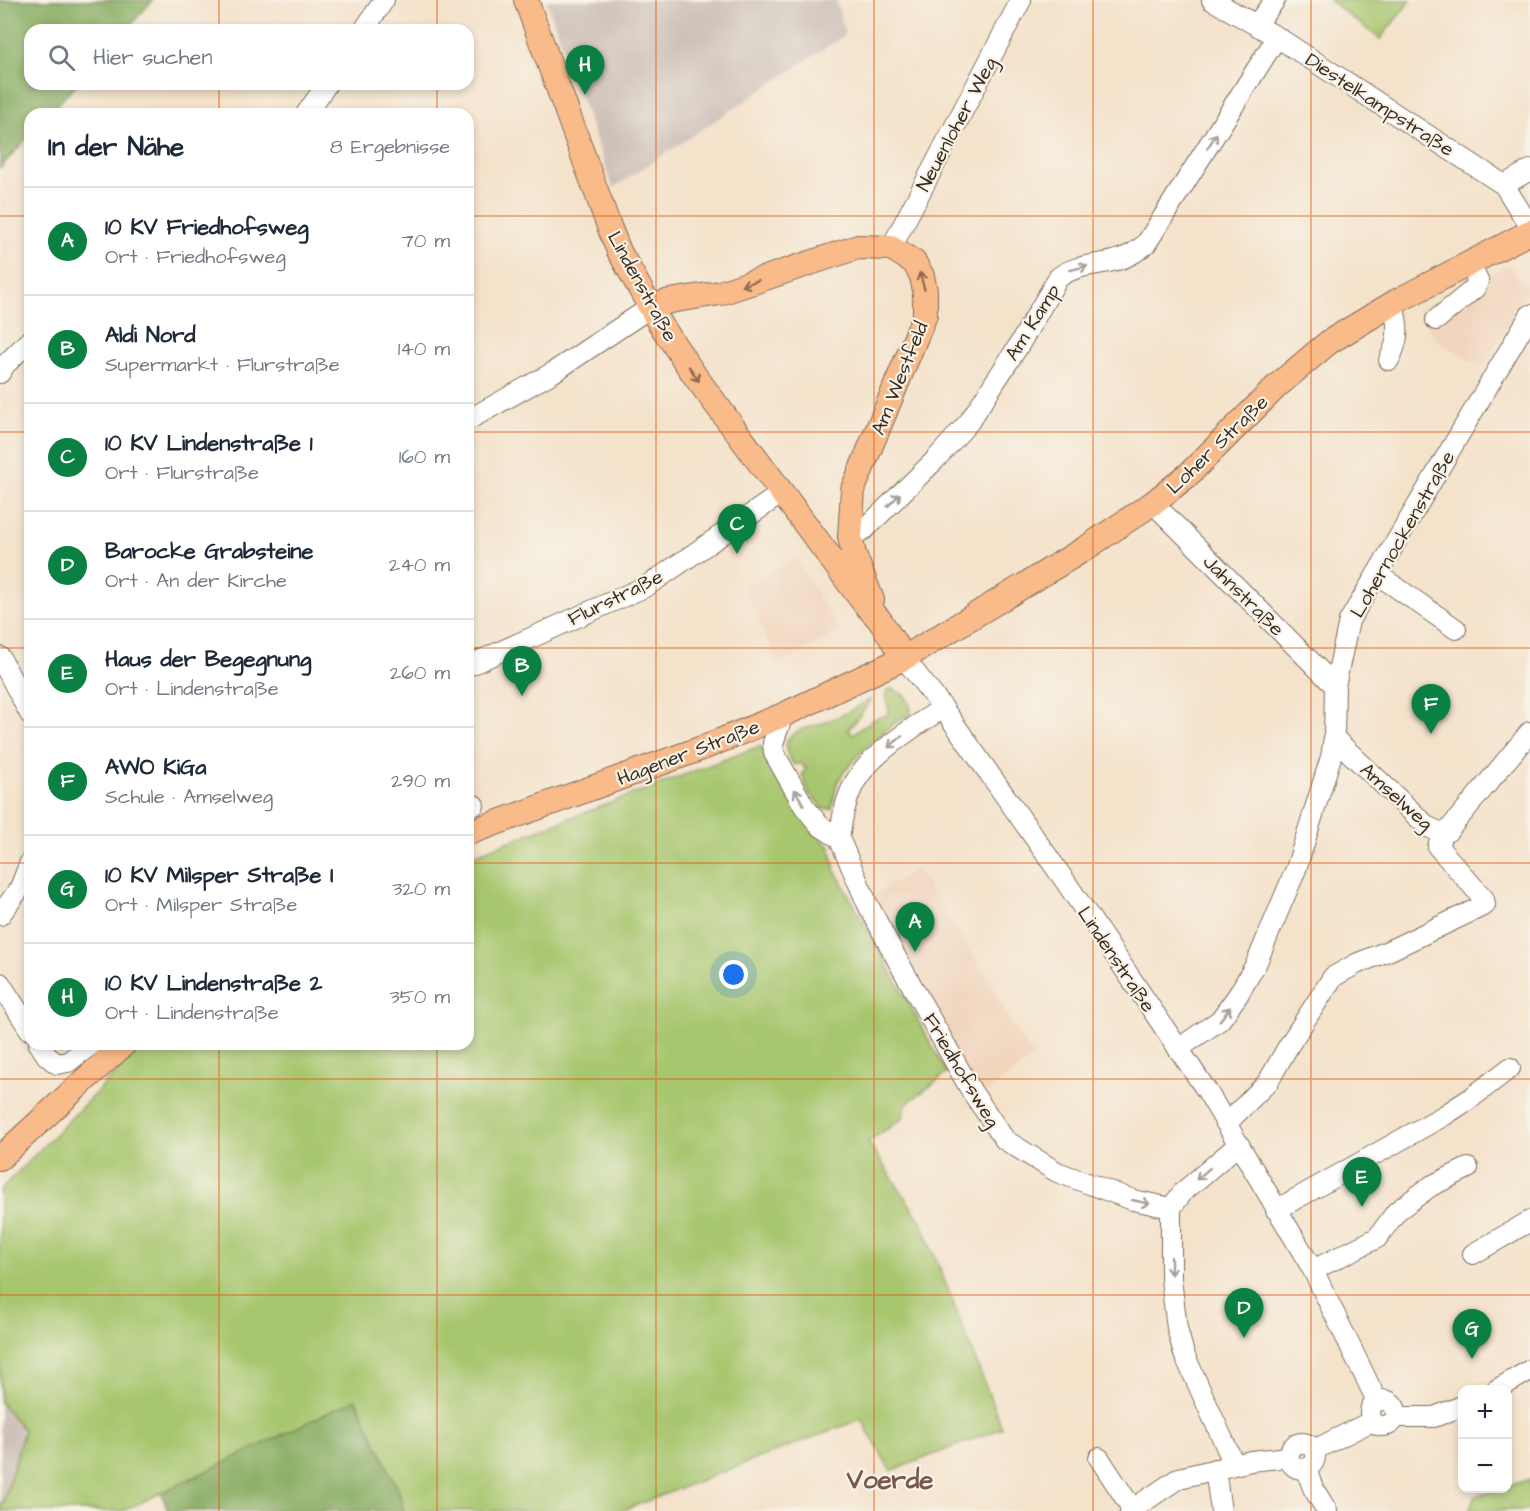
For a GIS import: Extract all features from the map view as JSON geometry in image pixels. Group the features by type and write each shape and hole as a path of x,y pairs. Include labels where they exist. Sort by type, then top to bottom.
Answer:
{"main road":[{"name":"Lindenstraße","path":"526,0 610,230 619,251 651,308 695,376 864,603 879,619 904,658"},
{"name":"Loher Straße","path":"904,658 1095,542 1153,503 1188,474 1300,365 1329,342 1392,304 1530,232"},
{"path":"651,308 670,301 720,293 858,247 891,248"},
{"name":"Am Westfeld","path":"879,619 854,554 850,537 853,489 925,315 925,291 922,276 914,262 891,248"},
{"path":"674,343 680,316 720,293"},
{"path":"818,542 850,537"},
{"name":"Hagener Straße","path":"474,831 705,747 783,715 904,658"},
{"path":"0,1158 117,1050"}],"street":[{"path":"368,24 384,0"},
{"name":"Neuenloher Weg","path":"891,248 1021,0"},
{"name":"Diestelkampstraße","path":"1212,0 1277,37 1504,185 1530,227"},
{"path":"1256,25 1275,0"},
{"name":"Am Kamp","path":"850,537 865,529 935,460 969,422 1019,345 1058,278 1067,271 1134,254 1146,244 1277,37"},
{"path":"310,108 323,90"},
{"path":"1504,185 1530,170"},
{"path":"1436,320 1475,288 1478,281 1469,263"},
{"path":"1389,360 1398,336 1398,318 1392,304"},
{"path":"474,417 552,373 651,308"},
{"name":"Lohernockenstraße","path":"1179,1049 1220,1020 1256,964 1296,869 1331,757 1334,738 1335,686 1350,621 1530,315"},
{"path":"0,373 24,346"},
{"name":"Flurstraße","path":"474,663 647,586 782,493"},
{"name":"Jahnstraße","path":"1153,503 1335,686"},
{"path":"1377,574 1456,629"},
{"path":"0,657 24,703"},
{"name":"Lindenstraße","path":"904,658 943,708 1065,881 1227,1123 1313,1270 1377,1401"},
{"path":"839,838 844,808 854,783 878,757 910,729 943,708"},
{"name":"Friedhofsweg","path":"783,715 773,743 774,753 804,806 819,825 839,838 867,903 899,963 994,1127 1005,1140 1057,1172 1133,1200 1171,1208"},
{"name":"Amselweg","path":"1334,738 1428,827 1442,833 1448,831 1530,732"},
{"path":"1227,1123 1268,1082 1333,977 1356,964 1485,905 1484,899 1438,847 1442,833"},
{"path":"0,915 20,888 24,878"},
{"path":"0,984 24,1021"},
{"path":"43,1050 57,1064 68,1062 84,1050"},
{"path":"1276,1210 1445,1114 1471,1098 1510,1068"},
{"path":"1221,1511 1224,1467 1177,1328 1171,1280 1171,1208 1183,1192 1239,1144"},
{"path":"1313,1270 1377,1238 1397,1211 1431,1186 1468,1168"},
{"path":"1473,1254 1530,1221"},
{"path":"1503,1385 1530,1370"},
{"path":"1377,1401 1390,1402 1396,1408 1396,1417 1392,1423 1385,1426 1378,1425 1372,1421 1370,1410 1377,1401"},
{"path":"1396,1417 1434,1417 1458,1408"},
{"path":"1314,1450 1372,1421"},
{"path":"1299,1443 1307,1443 1314,1450 1315,1461 1306,1469 1295,1467 1289,1457 1292,1448 1299,1443"},
{"path":"1099,1458 1132,1510 1179,1478 1224,1467 1289,1457"},
{"path":"1306,1469 1313,1488 1327,1511"}],"shaded area":[{"path":"546,0 836,0 845,35 613,188"},
{"path":"1508,265 1529,288 1482,368 1434,338 1418,311"},
{"path":"796,559 840,631 778,665 744,587"},
{"path":"917,869 983,969 1010,1022 1033,1057 979,1099 871,897"},
{"path":"0,1402 24,1430 1,1511 0,1511"}],"green space":[{"path":"0,0 153,0 131,24 24,24 24,90 71,90 55,108 24,108 24,142 0,168"},
{"path":"1329,0 1411,0 1380,39"},
{"path":"891,689 906,697 910,704 911,714 896,722 865,748 837,783 832,809 822,809 821,805 809,794 802,775 806,770 801,763 794,765 788,755 786,742 799,731 835,718 870,699 871,701 848,730 853,734 873,720 889,714 886,691"},
{"path":"760,746 814,833 830,847 835,870 947,1073 905,1105 903,1118 868,1142 922,1223 1002,1428 891,1471 861,1419 621,1511 404,1511 399,1492 356,1400 123,1511 1,1511 24,1430 0,1402 0,1190 138,1050 474,1050 474,855"},
{"path":"356,1399 399,1492 404,1511 168,1511 161,1493"},
{"path":"1530,1479 1530,1510 1469,1511 1474,1497 1487,1493 1512,1493 1512,1485"}],"place":[{"name":"10 KV Lindenstraße 2","path":"585,95"},
{"name":"10 KV Lindenstraße 1","path":"737,554"},
{"name":"Aldi Nord","path":"522,696"},
{"name":"AWO KiGa","path":"1431,734"},
{"name":"10 KV Friedhofsweg","path":"915,952"},
{"name":"Haus der Begegnung","path":"1362,1207"},
{"name":"Barocke Grabsteine","path":"1244,1338"},
{"name":"10 KV Milsper Straße I","path":"1472,1359"}],"district":[{"name":"Voerde","path":"890,1479"}]}
